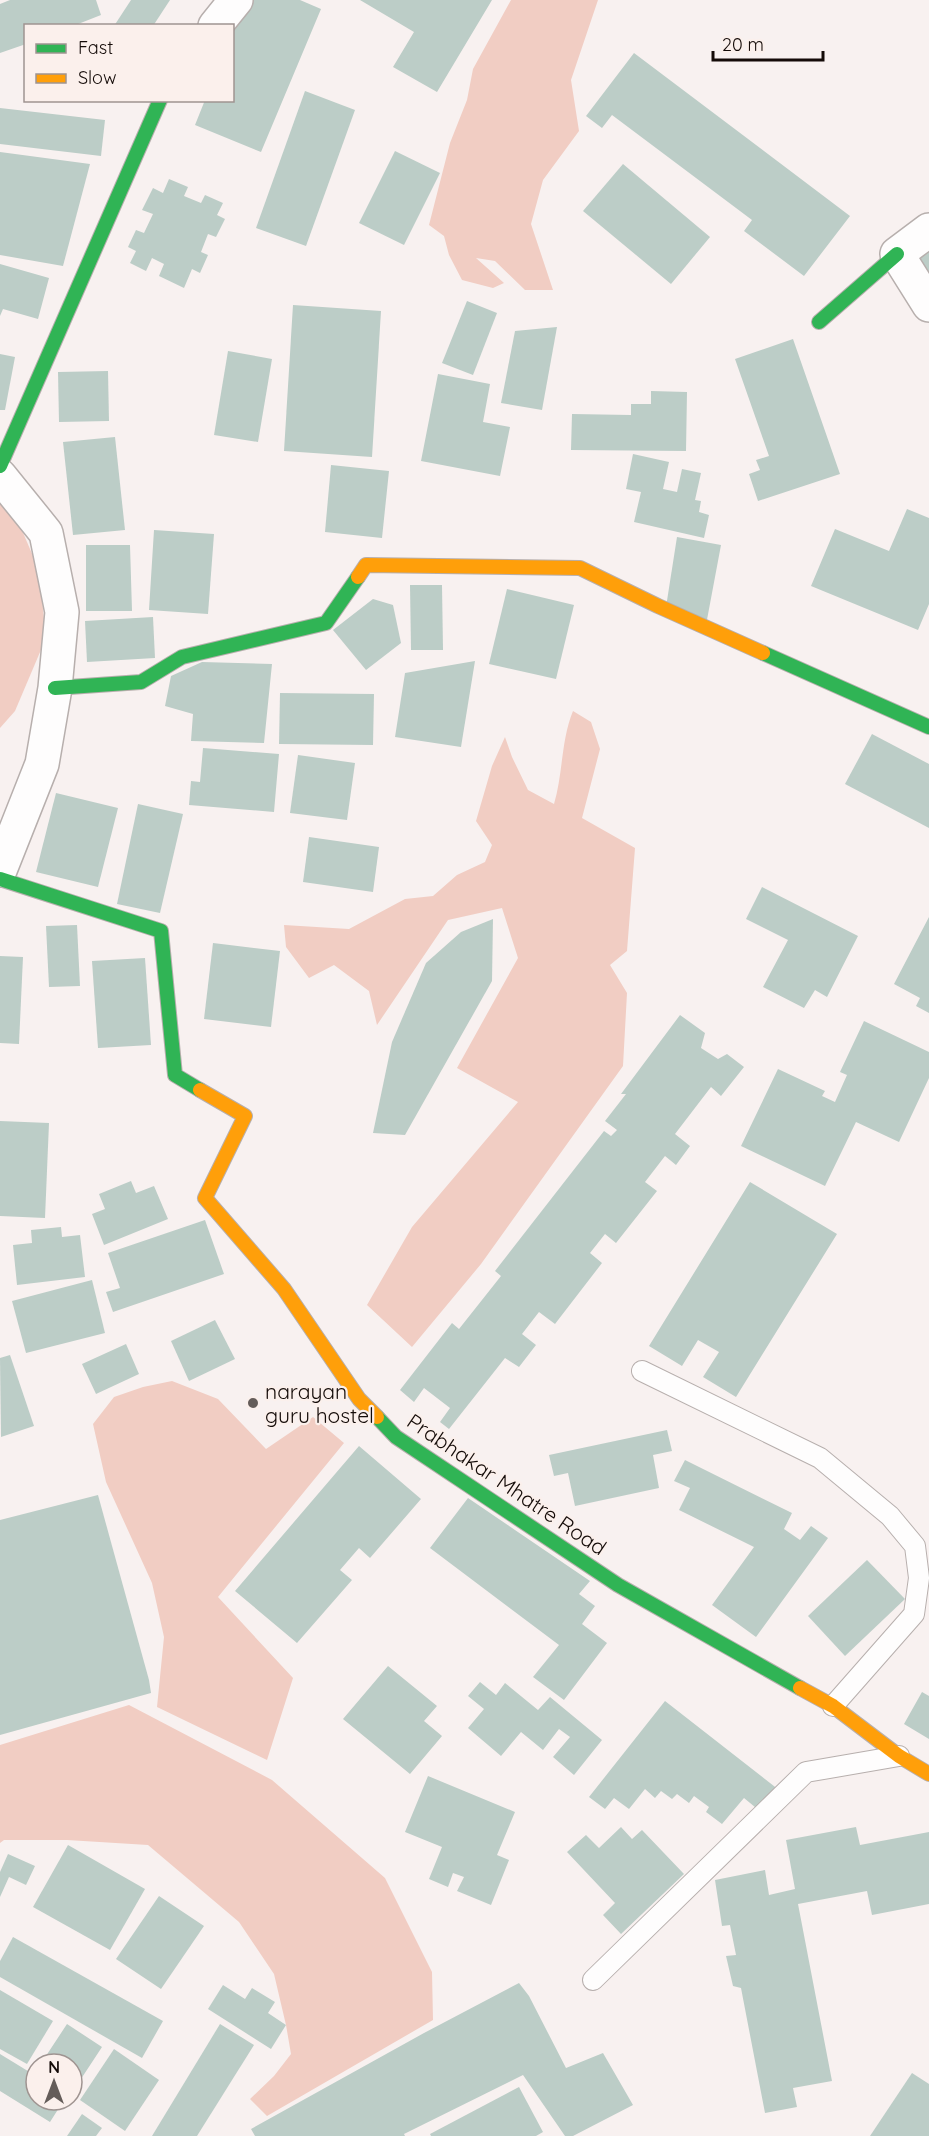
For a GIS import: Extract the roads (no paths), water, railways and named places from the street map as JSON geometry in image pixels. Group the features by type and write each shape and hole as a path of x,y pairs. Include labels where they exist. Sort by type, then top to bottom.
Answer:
{"street":[{"path":"217,24 236,0"},
{"path":"0,466 159,102"},
{"path":"819,322 897,254 929,230"},
{"path":"897,254 929,305"},
{"path":"0,476 46,533 62,612 55,688 42,764 0,870"},
{"path":"55,688 141,682 182,657 326,623 366,565 580,568 658,606 929,727"},
{"name":"Prabhakar Mhatre Road","path":"0,879 161,931 175,1075 245,1116 206,1198 284,1289 359,1399 396,1437 618,1585 833,1706 899,1756 929,1774"}],"lane":[{"path":"642,1371 820,1458 890,1516 915,1546 919,1578 914,1614 833,1706"},
{"path":"593,1980 806,1772 899,1756"}],"place":[{"name":"narayan guru hostel","path":"253,1403"}]}
